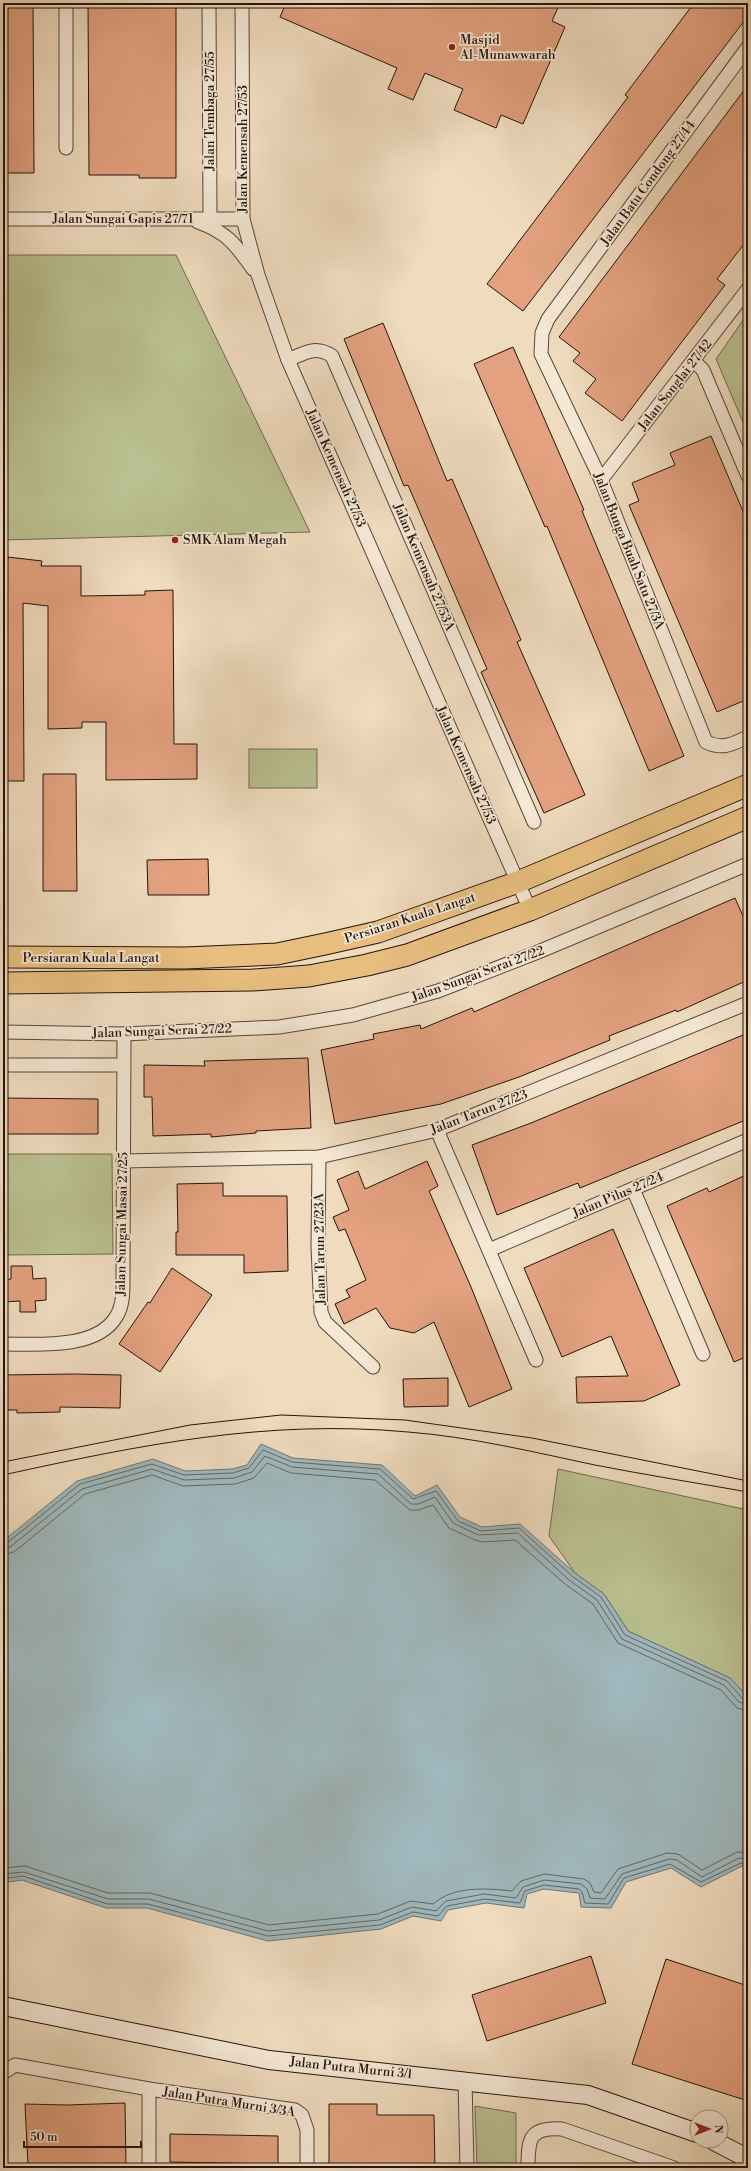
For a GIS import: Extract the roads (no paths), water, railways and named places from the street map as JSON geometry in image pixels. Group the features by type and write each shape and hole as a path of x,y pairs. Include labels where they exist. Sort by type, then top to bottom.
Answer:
{"main road":[{"name":"Persiaran Kuala Langat","path":"3,957 185,958 276,954 378,932 518,882 748,785"},
{"name":"Persiaran Kuala Langat","path":"3,984 253,980 309,976 367,965 407,955 530,910 748,817"}],"street":[{"path":"66,3 66,148"},
{"name":"Jalan Tembaga 27/55","path":"209,3 210,219"},
{"name":"Jalan Kemensah 27/53","path":"242,3 243,219 258,276 288,360 530,910"},
{"name":"Jalan Batu Condong 27/44","path":"548,319 748,48"},
{"name":"Jalan Sungai Gapis 27/71","path":"3,219 243,219"},
{"path":"190,219 218,230 229,238 258,276"},
{"name":"Jalan Songlai 27/42","path":"601,480 748,289"},
{"name":"Jalan Bunga Buah Satu 27/3A","path":"548,319 542,333 541,354 601,480 706,742 716,747 731,745 748,737"},
{"name":"Jalan Kemensah 27/53A","path":"288,360 311,350 323,350 332,356 534,822"},
{"path":"694,361 703,370 748,476"},
{"name":"Jalan Sungai Serai 27/22","path":"3,1032 124,1034 279,1027 353,1015 438,991 538,952 748,864"},
{"name":"Jalan Tarun 27/23","path":"123,1161 319,1157 437,1130 748,1003"},
{"name":"Jalan Sungai Masai 27/25","path":"3,1344 62,1343 83,1339 94,1336 106,1328 116,1317 122,1298 123,1282 124,1034"},
{"path":"3,1065 123,1065"},
{"path":"437,1130 536,1360"},
{"name":"Jalan Pilus 27/24","path":"489,1250 748,1140"},
{"name":"Jalan Tarun 27/23A","path":"319,1157 318,1247 321,1312 325,1322 374,1367"},
{"path":"633,1189 703,1354"},
{"name":"Jalan Putra Murni 3/1","path":"3,2006 269,2060 466,2080 588,2095 689,2130"},
{"name":"Jalan Putra Murni 3/3A","path":"3,2073 16,2065 149,2089 295,2110 302,2115 307,2130 307,2168"},
{"path":"466,2080 467,2168"},
{"path":"149,2089 149,2168"},
{"path":"528,2168 528,2147 534,2134 546,2128 562,2129 674,2168"},
{"path":"729,2149 748,2161"}],"water":[{"path":"261,1444 293,1458 382,1465 415,1496 437,1485 460,1517 482,1527 520,1524 575,1573 604,1594 628,1631 730,1678 748,1697 748,1872 742,1866 701,1887 671,1868 626,1882 611,1908 581,1907 579,1893 544,1889 527,1894 524,1908 486,1903 448,1910 441,1921 413,1916 381,1929 268,1941 147,1908 106,1908 22,1880 3,1883 3,1541 77,1481 153,1459 185,1471 232,1469 247,1465"}],"tram line":[{"path":"3,1462 190,1425 281,1415 405,1420 532,1438 748,1481"},
{"path":"3,1475 104,1454 204,1437 304,1429 356,1429 456,1437 614,1469 748,1492"}],"place":[{"name":"Masjid Al-Munawwarah","path":"452,47"},
{"name":"SMK Alam Megah","path":"175,540"}]}
